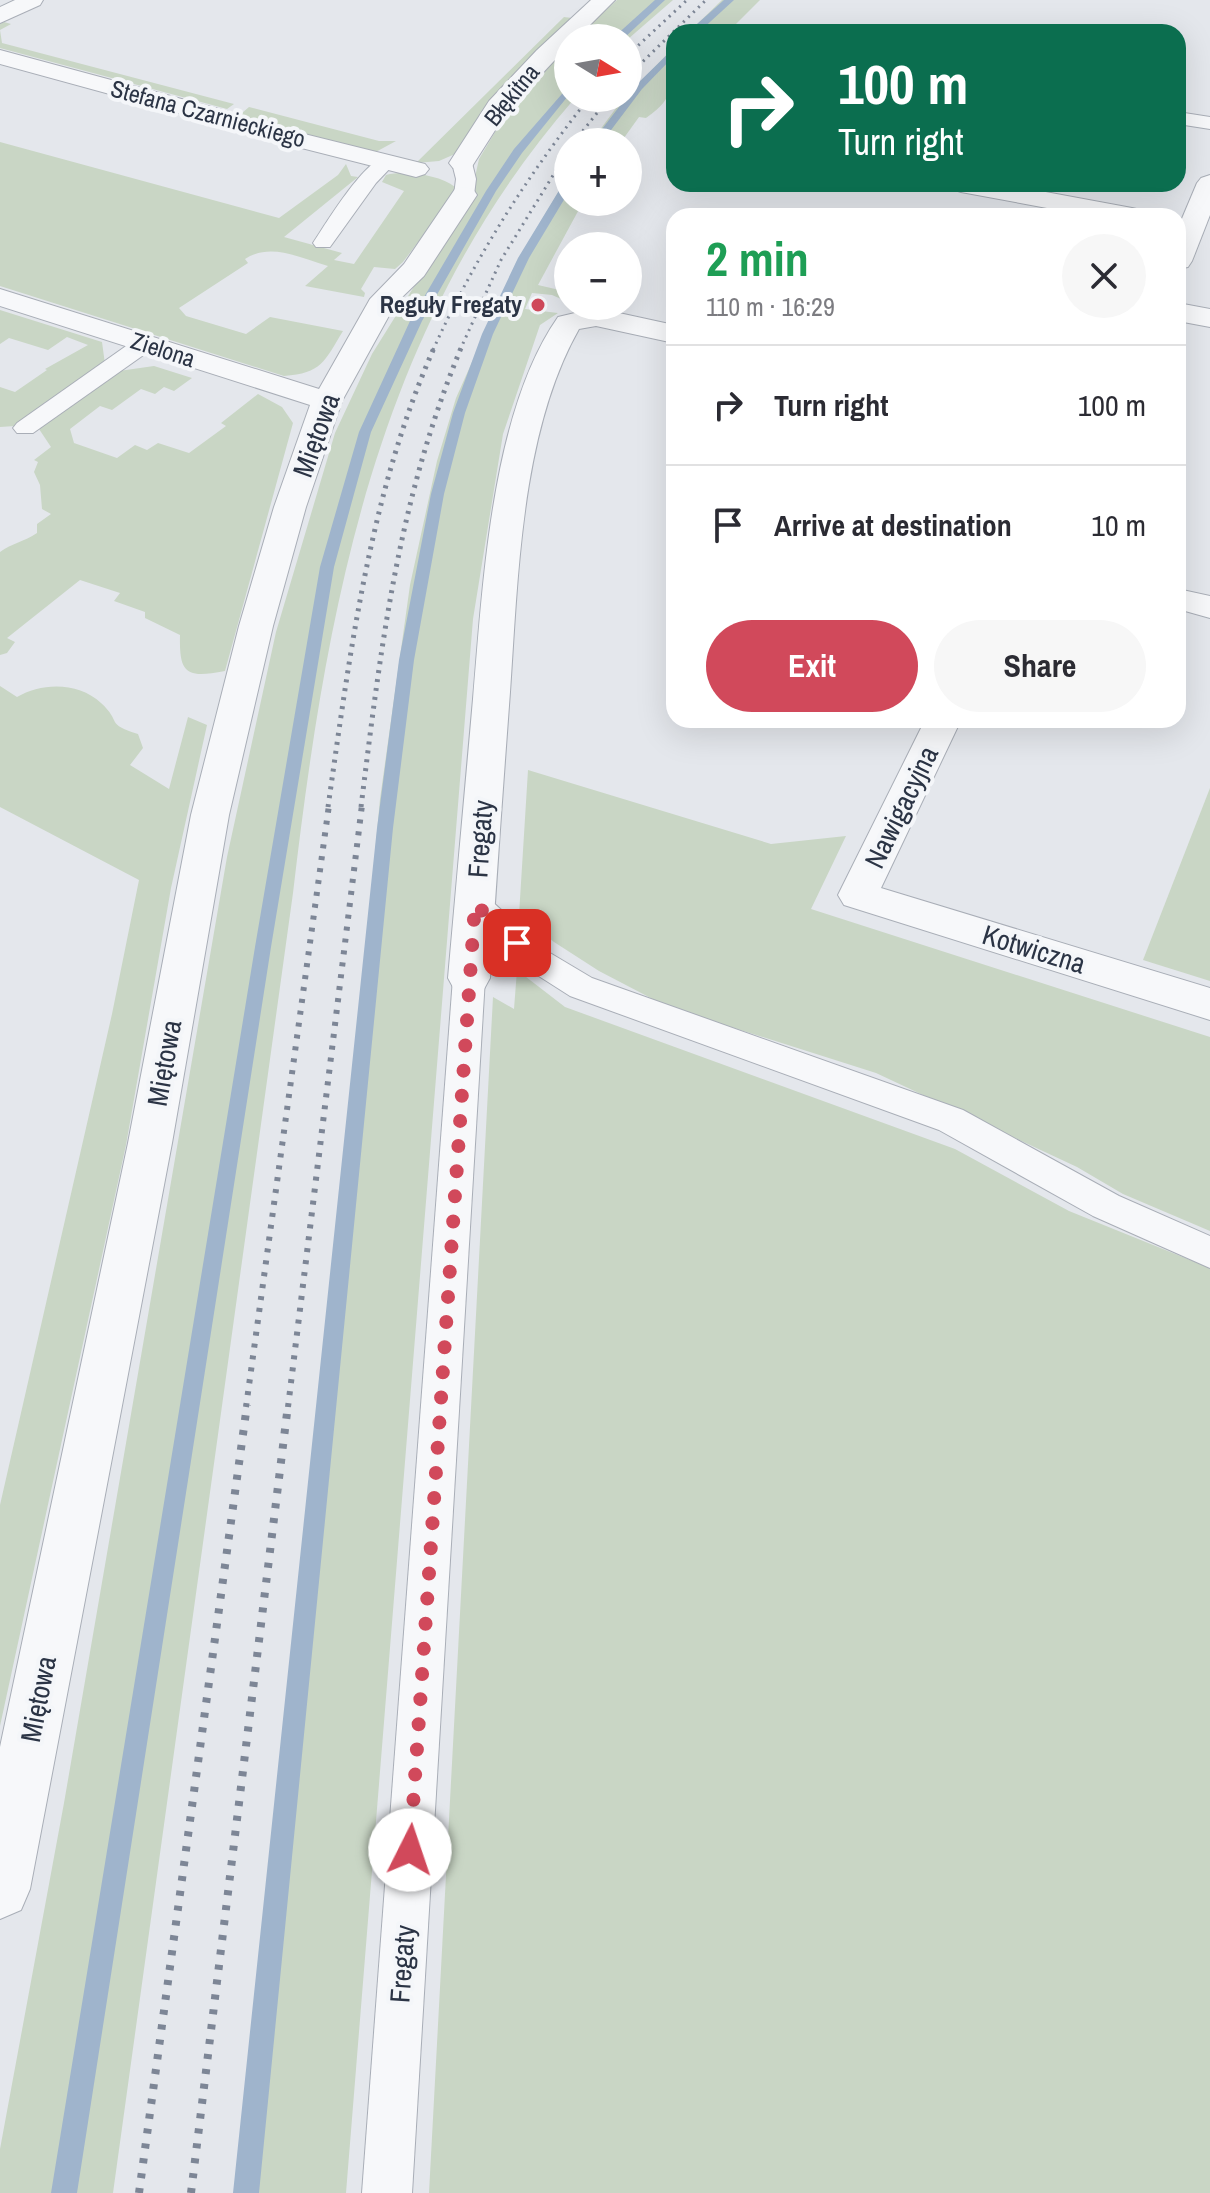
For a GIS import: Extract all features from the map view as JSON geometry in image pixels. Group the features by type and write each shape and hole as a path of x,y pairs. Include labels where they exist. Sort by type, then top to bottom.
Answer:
{"street":[{"path":"0,16 32,0"},
{"name":"Błękitna","path":"462,163 498,106 545,55 604,0"},
{"name":"Stefana Czarnieckiego","path":"0,57 416,169"},
{"path":"1193,231 1210,183"},
{"path":"1004,192 1089,208"},
{"name":"Miętowa","path":"0,1889 150,1143 210,815 260,611 290,507 327,401 384,299 414,270 464,195"},
{"name":"Zielona","path":"0,297 327,401"},
{"path":"1186,314 1210,318"},
{"name":"Fregaty","path":"469,978 499,598 511,506 529,410 549,356 568,323 596,317 666,332"},
{"path":"1186,601 1210,607"},
{"name":"Nawigacyjna","path":"858,895 939,728"},
{"name":"Kotwiczna","path":"858,895 1210,1004"}],"lane":[{"path":"1186,119 1210,123"},
{"path":"323,243 369,179 386,162"},
{"path":"462,163 466,179 464,195"},
{"path":"25,428 144,344"},
{"path":"475,904 534,958 581,987 951,1120 1106,1206 1210,1253"},
{"name":"Fregaty","path":"387,2193 469,978"}],"green space":[{"path":"617,0 673,0 642,27 642,24 590,24"},
{"path":"722,0 760,0 736,24 697,24"},
{"path":"564,17 572,18 566,24 557,24"},
{"path":"0,24 11,24 0,30"},
{"path":"554,27 554,36 487,104 472,136 455,154 439,161 416,163"},
{"path":"0,30 2,43 234,104 227,109 0,48"},
{"path":"666,55 666,98 663,103 646,118 639,117 631,128 601,128 613,112 642,112 642,80"},
{"path":"554,59 554,112 564,112 507,185 452,277 408,373 372,472 345,574 324,678 113,2193 0,2193 0,2149 64,1803 227,857 276,632 335,433 372,354 471,195 479,159 507,112"},
{"path":"249,107 379,141 396,141 372,154 235,119"},
{"path":"0,142 279,218 338,175 346,164 351,176 358,177 284,237 342,253 334,260 354,264 404,191 382,182 386,175 403,173 432,177 455,187 455,193 403,262 395,269 374,267 361,289 364,297 305,286 328,266 286,253 265,252 245,259 248,263 179,308 186,316 246,334 270,317 343,331 321,364 307,372 284,376 0,286"},
{"path":"554,199 554,216 575,216 567,232 554,232 554,255 538,285 554,289 554,296 532,293 525,309 554,313 554,316 540,325 503,434 473,619 346,2193 237,2193 341,1224 380,799 410,585 437,461 456,398 517,261"},
{"path":"0,310 102,342 105,364 15,426 0,427 0,387 15,392 45,369 88,345 67,337 48,350 9,338 0,344"},
{"path":"154,366 192,378 174,391 164,387 155,394 141,389 112,410 100,406 70,429 74,443 117,458 135,445 147,450 158,443 189,453 226,426 221,423 258,394 282,407 293,423 225,671 202,674 188,671 181,658 180,635 145,618 145,612 114,601 120,593 80,580 7,638 15,642 7,653 0,655 0,552 37,533 37,524 51,514 42,509 40,485 34,472 38,462 34,460 51,447 39,429 119,371"},
{"path":"0,686 17,697 38,689 60,686 92,696 107,709 117,725 138,734 143,748 130,765 169,789 188,717 207,725 171,888 126,1145 0,1726 0,1505 112,1014 139,880 0,807"},
{"path":"528,770 771,844 846,836 811,909 1210,1037 1210,1231 1123,1194 1077,1167 876,1073 668,1007 599,971 554,942 519,915"},
{"path":"1210,788 1210,981 1143,960"},
{"path":"517,970 565,1007 955,1149 1069,1211 1210,1268 1210,2193 429,2193 493,997 514,1009"}],"waterway":[{"path":"633,24 660,0"},
{"path":"702,24 729,0"},
{"path":"608,128 639,87 666,59"},
{"path":"64,2193 263,947 327,567 365,432 416,321 491,191 518,151 554,107"},
{"path":"246,2193 385,828 406,660 437,494 459,413 488,334 523,258 554,207"}],"railway":[{"path":"642,42 687,0"},
{"path":"681,24 706,0"},
{"path":"642,62 666,39"},
{"path":"433,350 466,283 503,219 578,112"},
{"path":"585,128 598,112"},
{"path":"460,350 501,260 554,174"},
{"path":"328,807 354,632 378,516 412,403 434,348"},
{"path":"361,807 385,631 407,518 439,405 461,348"},
{"path":"246,1407 329,805"},
{"path":"288,1407 362,805"},
{"path":"139,2193 247,1405"},
{"path":"191,2193 288,1405"}],"place":[{"name":"Reguły Fregaty","path":"538,305"}],"route":[{"path":"410,1850 475,904 517,943"}]}
